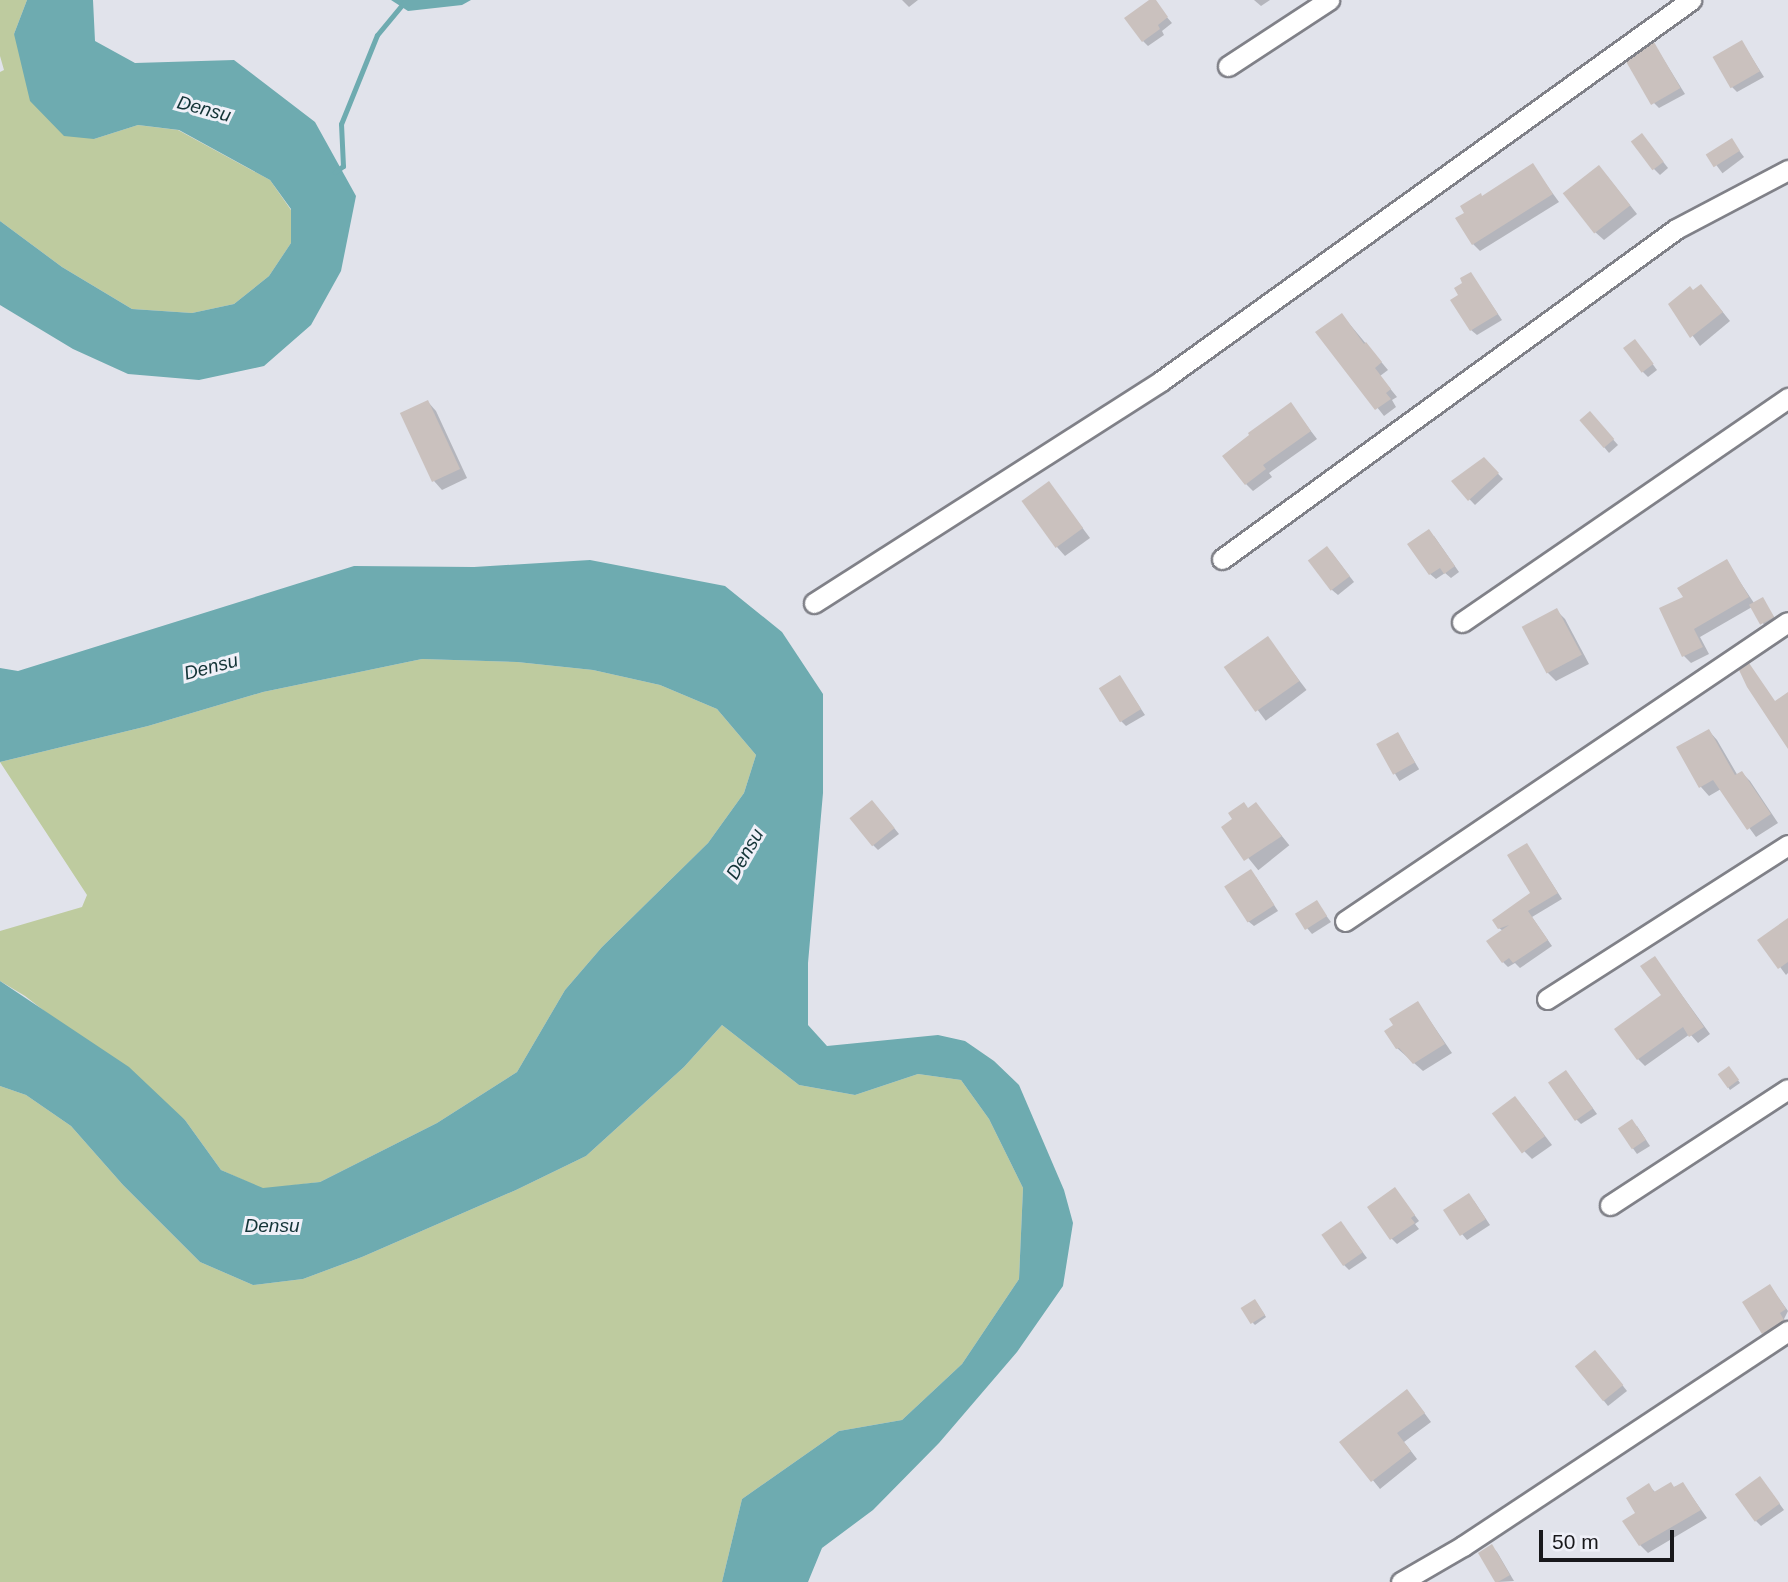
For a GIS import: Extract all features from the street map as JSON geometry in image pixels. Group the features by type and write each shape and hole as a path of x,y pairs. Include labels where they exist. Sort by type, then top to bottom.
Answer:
{"street":[{"path":"1228,66 1329,0"},
{"path":"814,603 1161,382 1690,0"},
{"path":"1222,559 1676,229 1788,170"},
{"path":"1462,622 1788,398"},
{"path":"1345,921 1788,622"},
{"path":"1547,999 1788,845"},
{"path":"1610,1205 1788,1089"},
{"path":"1401,1582 1463,1546 1788,1331"}],"green space":[{"path":"0,0 27,0 14,34 94,139 138,125 178,130 270,180 291,210 291,243 269,276 234,304 192,313 132,309 62,267 0,221 0,72 4,70 0,56"},
{"path":"422,659 517,662 593,670 660,685 717,709 756,755 744,793 708,843 602,947 565,990 517,1072 437,1123 320,1182 263,1189 221,1170 185,1120 25,996 0,981 0,931 82,907 87,895 0,762 148,726 263,692"},
{"path":"722,1025 799,1085 855,1095 918,1074 961,1080 989,1119 1023,1188 1019,1279 962,1364 902,1420 839,1431 742,1499 722,1582 0,1582 0,1086 26,1095 71,1126 123,1185 200,1262 253,1285 303,1279 362,1257 516,1190 586,1156 684,1067"}],"water":[{"name":"Densu","path":"27,0 93,0 95,41 135,63 234,60 315,122 356,196 341,271 311,325 264,366 199,380 128,374 73,349 0,305 0,221 62,267 132,309 192,313 234,304 269,276 291,243 291,209 270,180 179,130 138,125 94,139 64,136 30,101 14,34"},
{"path":"391,0 471,0 462,5 408,11"},
{"name":"Densu","path":"590,560 725,586 782,632 823,694 823,793 808,963 808,1025 827,1046 938,1035 965,1041 994,1061 1019,1085 1064,1190 1073,1223 1063,1286 1017,1352 939,1443 873,1510 822,1548 808,1582 722,1582 742,1499 839,1431 902,1420 962,1364 1019,1279 1023,1188 989,1119 961,1080 918,1074 855,1095 799,1085 722,1025 684,1067 586,1156 516,1190 362,1257 303,1279 253,1285 200,1262 123,1185 71,1126 26,1095 0,1086 0,981 129,1067 185,1120 221,1170 263,1188 320,1182 437,1123 517,1072 565,990 602,947 708,843 744,793 756,755 717,709 660,685 593,670 517,662 422,659 263,692 148,726 0,762 0,668 18,671 354,566 474,567"}],"building":[{"path":"1149,0 1156,0 1168,17 1158,25 1160,29 1142,42 1124,18"},
{"path":"1742,40 1760,71 1731,88 1713,57"},
{"path":"1654,42 1680,88 1651,105 1625,59"},
{"path":"1642,133 1664,162 1652,170 1631,141"},
{"path":"1732,138 1740,151 1714,167 1706,154"},
{"path":"1533,163 1553,194 1472,245 1455,218 1464,213 1460,206 1481,193 1482,196"},
{"path":"1599,165 1630,205 1594,234 1563,193"},
{"path":"1471,272 1498,314 1470,331 1450,300 1458,295 1454,288 1462,283 1460,278"},
{"path":"1701,284 1723,312 1690,338 1668,304 1690,286 1693,290"},
{"path":"1342,313 1364,344 1366,342 1382,362 1375,368 1391,389 1386,393 1391,399 1375,410 1315,332"},
{"path":"1635,339 1654,364 1642,373 1623,348"},
{"path":"428,400 460,469 432,482 400,413"},
{"path":"1291,402 1311,431 1263,465 1266,469 1245,485 1222,456"},
{"path":"1590,411 1614,439 1604,448 1579,420"},
{"path":"1484,457 1499,473 1468,501 1451,481"},
{"path":"1049,481 1083,528 1056,548 1021,501"},
{"path":"1429,529 1455,566 1444,574 1440,568 1429,575 1407,544"},
{"path":"1327,546 1350,576 1331,591 1308,560"},
{"path":"1727,559 1749,597 1694,629 1703,647 1682,657 1659,608 1683,597 1677,588"},
{"path":"1763,597 1774,617 1760,625 1749,605"},
{"path":"1557,608 1582,655 1547,674 1522,627"},
{"path":"1268,636 1300,681 1255,712 1224,667"},
{"path":"1749,663 1775,701 1788,692 1788,749 1747,687 1739,670"},
{"path":"1120,675 1141,709 1120,722 1099,688"},
{"path":"1709,729 1735,775 1742,771 1771,814 1747,830 1713,780 1699,788 1676,747"},
{"path":"1398,732 1415,763 1393,775 1376,744"},
{"path":"872,800 895,828 872,846 849,818"},
{"path":"1244,802 1248,808 1256,802 1282,836 1244,861 1221,827 1232,819 1228,813"},
{"path":"1527,843 1558,893 1528,911 1548,940 1513,963 1509,958 1502,963 1486,941 1509,925 1498,929 1492,920 1530,893 1507,855"},
{"path":"1251,869 1274,905 1248,922 1224,886"},
{"path":"1317,900 1327,916 1305,930 1295,914"},
{"path":"1788,918 1788,962 1778,969 1757,940"},
{"path":"1655,956 1704,1027 1689,1037 1683,1027 1637,1060 1614,1029 1661,995 1640,966"},
{"path":"1418,1001 1445,1044 1413,1064 1399,1048 1396,1049 1384,1031 1393,1025 1389,1019"},
{"path":"1729,1066 1739,1080 1728,1088 1718,1074"},
{"path":"1566,1070 1593,1109 1575,1121 1548,1083"},
{"path":"1515,1096 1545,1136 1522,1153 1492,1113"},
{"path":"1632,1119 1646,1140 1632,1149 1618,1129"},
{"path":"1395,1187 1415,1215 1411,1218 1415,1223 1390,1240 1367,1207"},
{"path":"1469,1193 1486,1219 1460,1236 1443,1210"},
{"path":"1341,1221 1363,1252 1343,1266 1321,1235"},
{"path":"1770,1284 1786,1309 1780,1313 1784,1320 1762,1334 1742,1302"},
{"path":"1255,1299 1265,1315 1251,1324 1241,1308"},
{"path":"1595,1350 1623,1385 1603,1401 1575,1366"},
{"path":"1407,1389 1425,1413 1397,1433 1411,1451 1371,1482 1339,1442"},
{"path":"1760,1476 1780,1504 1755,1522 1735,1494"},
{"path":"1671,1482 1674,1487 1683,1482 1701,1510 1639,1546 1622,1521 1635,1513 1626,1498 1649,1483 1654,1492"},
{"path":"1492,1544 1510,1575 1498,1582 1495,1582 1478,1553"}],"waterway":[{"path":"335,172 343,166 341,124 377,35 406,0"}]}
